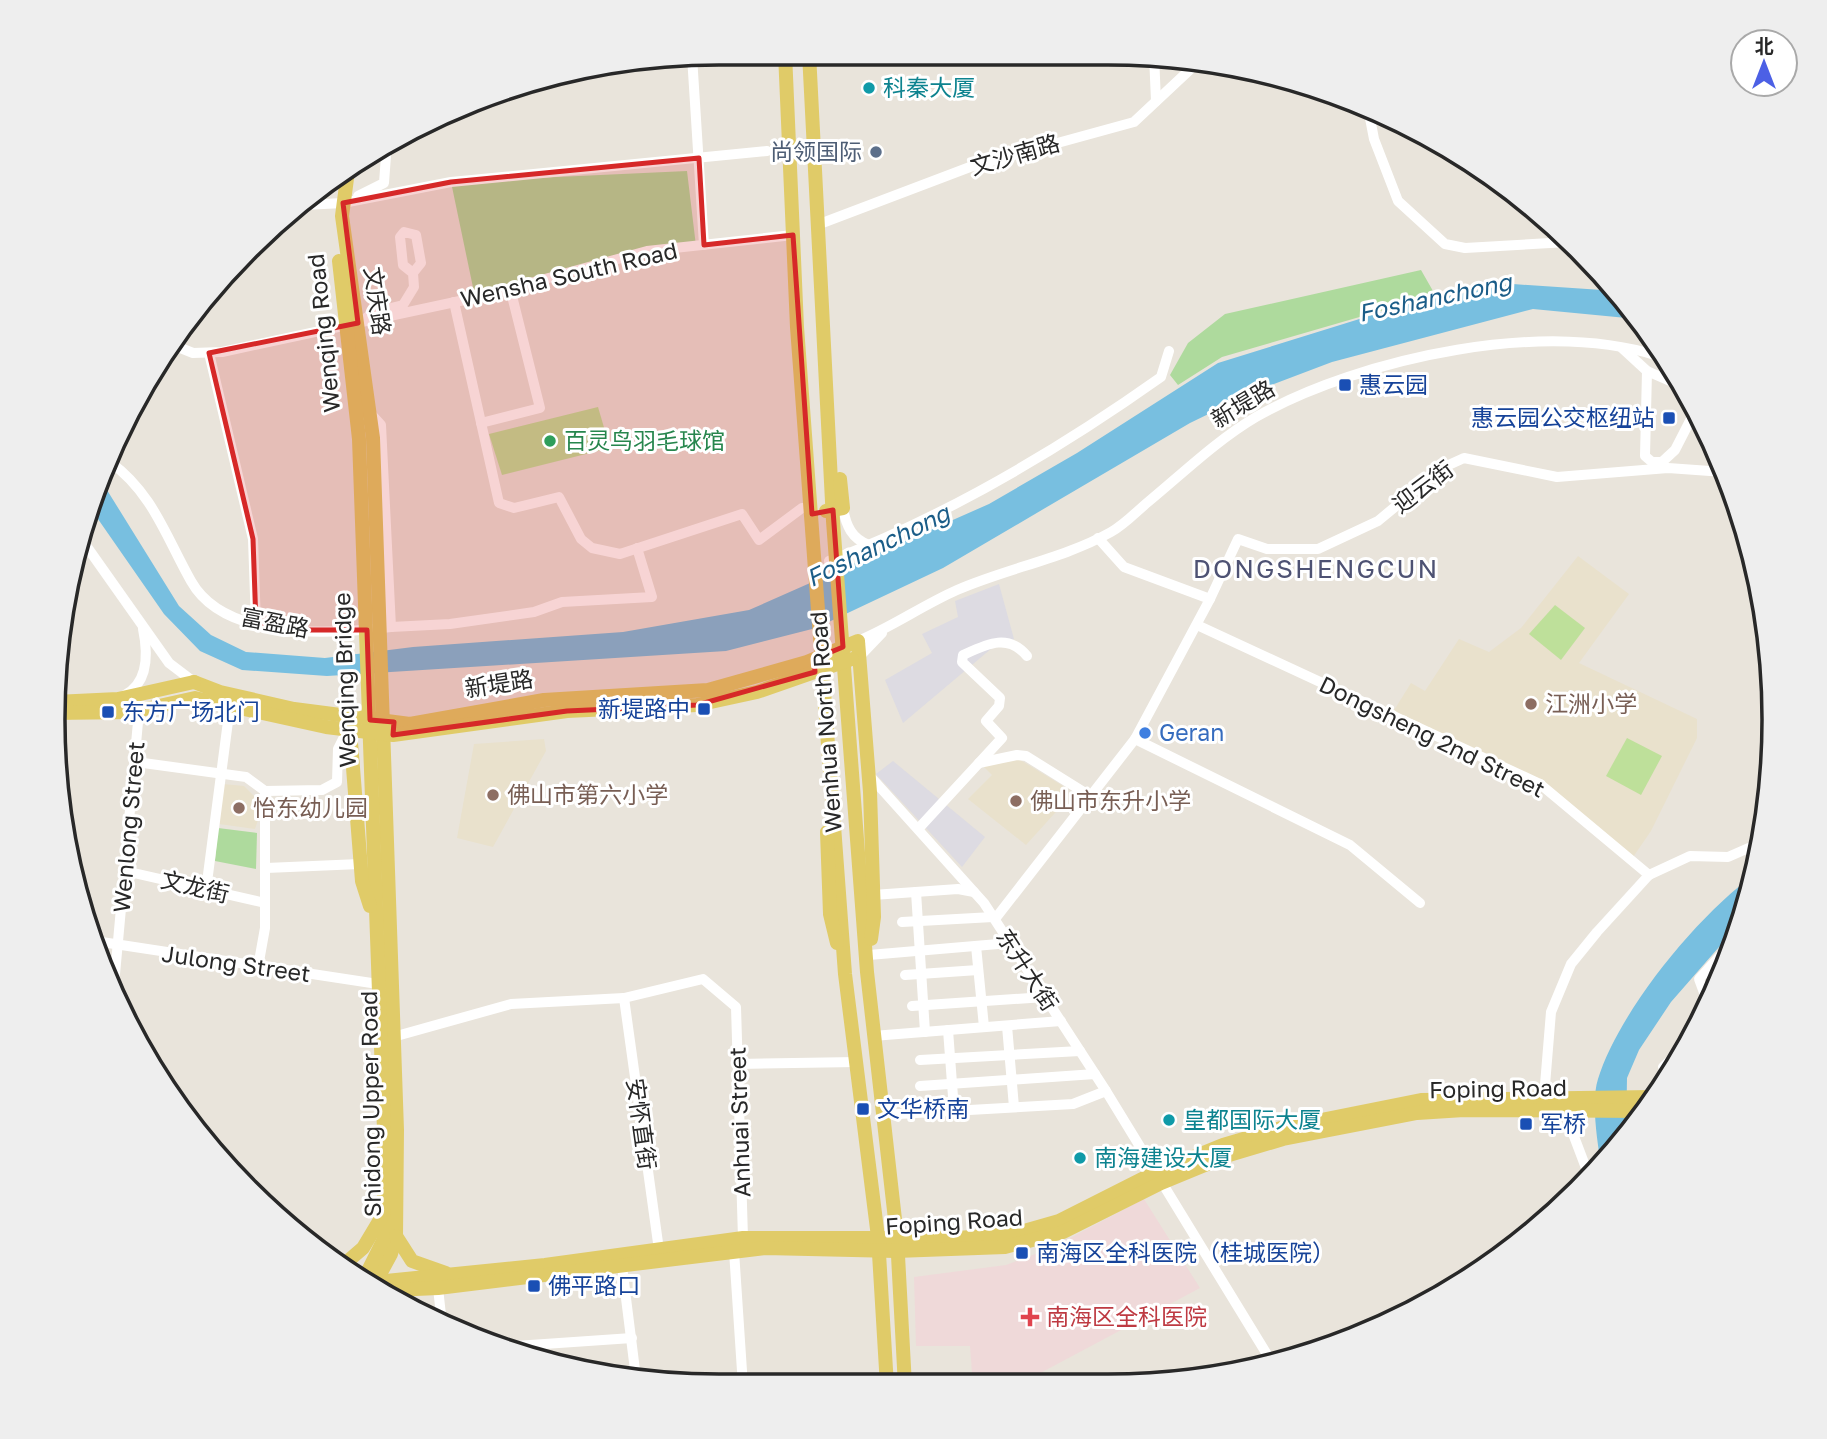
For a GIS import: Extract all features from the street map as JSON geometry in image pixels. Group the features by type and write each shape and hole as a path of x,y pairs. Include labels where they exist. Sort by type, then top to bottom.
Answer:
{"main road":[{"path":"786,65 797,327 845,974 878,1244 886,1374"},
{"name":"Wenhua North Road","path":"810,65 822,327 867,895 867,972 896,1244 904,1374"},
{"path":"338,204 344,183"},
{"name":"Wenqing Road","path":"337,188 366,438"},
{"name":"文庆路","path":"352,324 370,413 366,438"},
{"path":"797,327 789,345 802,508 808,512 843,508 829,344 822,327"},
{"name":"Wenqing Bridge","path":"366,438 382,918"},
{"path":"859,649 869,775 867,972"},
{"name":"新堤路","path":"65,713 139,711 195,698 230,706 394,729 544,700 708,690 815,666 859,649"},
{"path":"815,666 830,914 845,974"},
{"path":"65,702 118,699 194,682 195,698"},
{"name":"新堤路","path":"194,682 253,701 349,724"},
{"path":"139,694 139,711"},
{"path":"349,724 362,881 382,918"},
{"path":"382,918 397,883 394,729"},
{"name":"Shidong Upper Road","path":"374,1275 384,1239 385,1212 378,984 382,918"},
{"name":"Shidong Upper Road","path":"376,1277 391,1254 396,1236 397,1129 393,1037 382,918"},
{"name":"Foping Road","path":"390,1286 438,1288 765,1248 878,1244 1005,1247 1063,1232 1223,1145 1281,1128 1395,1105 1460,1098 1544,1097 1580,1104 1636,1106"},
{"name":"Foping Road","path":"1158,1178 1283,1139 1417,1113 1564,1110 1580,1104"},
{"path":"350,1259 363,1248 385,1212"},
{"path":"396,1236 412,1261 454,1275"},
{"name":"Foping Road","path":"386,1283 743,1238 878,1244"}],"street":[{"path":"693,66 704,245"},
{"path":"1154,66 1156,101"},
{"name":"文沙南路","path":"817,225 970,167 1134,122 1190,70"},
{"path":"1370,120 1374,139 1398,201 1445,244 1465,248 1555,243"},
{"path":"315,205 338,204 452,182 767,151"},
{"path":"338,204 384,184 386,156"},
{"name":"Wensha South Road","path":"352,324 454,302 647,251 793,235"},
{"path":"181,348 193,353 209,353 352,324 375,312 403,305 414,287 413,273"},
{"path":"481,423 540,408 510,288"},
{"path":"454,302 499,503 513,508 559,497 581,539 592,548 620,554 742,514 759,540 802,508"},
{"name":"新堤路","path":"859,649 884,631 956,590 1112,532 1256,417 1320,388 1417,357 1512,342 1620,346 1651,355"},
{"path":"1620,346 1647,371 1667,380"},
{"path":"829,561 869,545 1035,461 1161,377 1169,351"},
{"path":"209,353 253,539 256,624"},
{"path":"1647,371 1645,456 1652,462 1662,462 1675,450 1690,421"},
{"path":"370,413 382,425 391,627"},
{"name":"迎云街","path":"1209,599 1238,539 1267,549 1318,549 1378,520 1442,468 1464,458 1557,477 1668,468 1713,471"},
{"name":"富盈路","path":"116,467 145,494 169,534 192,583 211,603 256,624 288,631 342,633 450,624 534,612 562,602 652,597 637,548"},
{"path":"843,508 845,524 858,541 869,545"},
{"path":"902,922 994,918 1135,739 1197,625 1209,599 1124,566 1098,538"},
{"name":"新堤路","path":"87,549 169,663 194,682"},
{"name":"Dongsheng 2nd Street","path":"1197,625 1540,785 1649,876"},
{"path":"118,699 134,690 143,673 147,650 143,626"},
{"path":"919,828 1002,738 986,720 1001,702 960,659 963,654 1001,641 1021,648 1027,656"},
{"path":"206,890 219,774 230,706"},
{"name":"Wenlong Street","path":"116,972 139,711"},
{"path":"135,762 246,777 265,791 322,790 337,782 338,749 349,724"},
{"path":"1135,739 1350,845 1420,903"},
{"path":"979,763 1017,755 1026,757 1090,796"},
{"name":"东升大街","path":"869,775 919,828 994,918 1106,1090 1268,1354"},
{"path":"258,967 265,903 265,791"},
{"path":"1544,1097 1551,1012 1571,964 1649,876 1690,856 1728,858 1750,848"},
{"path":"266,868 360,864"},
{"name":"文龙街","path":"125,872 265,903"},
{"path":"867,895 974,891"},
{"path":"916,892 921,974 918,1005 925,1032"},
{"name":"Julong Street","path":"104,943 378,984"},
{"path":"869,955 1010,943"},
{"path":"976,946 984,1027"},
{"path":"1703,991 1699,979 1716,960"},
{"path":"905,975 978,970"},
{"name":"Anhuai Street","path":"624,998 703,979 736,1007 743,1238"},
{"path":"918,1005 1045,997"},
{"path":"393,1037 511,1004 624,998"},
{"name":"安怀直街","path":"624,998 659,1250"},
{"path":"873,1036 1061,1021"},
{"path":"1007,1026 1014,1107"},
{"path":"948,1030 954,1110"},
{"path":"920,1060 1080,1051"},
{"path":"738,1064 857,1062"},
{"path":"920,1086 1095,1074"},
{"path":"881,1115 1073,1104 1106,1090"},
{"path":"1564,1110 1585,1166"},
{"path":"734,1251 742,1374"},
{"path":"622,1266 635,1369"},
{"path":"438,1288 441,1312"},
{"path":"540,1349 632,1338"}],"highlighted area":[{"path":"699,158 704,245 793,235 812,514 833,510 843,647 814,659 815,672 697,705 567,711 393,735 394,722 370,720 367,630 288,630 256,624 253,539 209,353 358,323 343,203 451,182"}],"shaded area":[{"name":"江洲小学","path":"1578,556 1629,594 1579,663 1697,719 1697,738 1651,831 1631,860 1540,784 1391,715 1411,683 1425,691 1459,639 1489,652 1521,628"},
{"path":"999,584 1014,639 992,648 903,723 885,680 932,653 922,634 958,617 955,601"},
{"name":"佛山市第六小学","path":"544,739 546,751 493,847 457,838 474,744"},
{"name":"佛山市东升小学","path":"1017,758 1063,786 1057,797 1064,803 1026,845 968,799 992,775 982,765"},
{"path":"893,761 985,837 962,867 876,774"},
{"name":"怡东幼儿园","path":"223,784 244,786 256,798 259,817 255,829 219,824"},
{"name":"南海区全科医院","path":"1144,1199 1200,1288 1039,1374 972,1374 970,1346 916,1346 914,1277 1006,1265 1051,1248"}],"green space":[{"path":"687,171 696,246 647,251 475,297 451,182"},
{"path":"1421,270 1433,291 1425,298 1222,357 1178,385 1170,375 1188,343 1225,314"},
{"name":"百灵鸟羽毛球馆","path":"598,407 610,448 502,475 489,434"},
{"path":"1555,605 1585,628 1561,660 1529,634"},
{"path":"1627,738 1662,756 1641,795 1606,776"},
{"path":"218,828 257,833 256,869 215,861"}],"water":[{"path":"1513,284 1602,290 1624,318 1533,309 1332,362 1258,390 1190,423 943,568 816,628 726,651 327,676 242,670 200,651 164,614 97,517 107,490 179,606 211,635 246,652 325,658 413,647 623,632 749,610 989,504 1077,453 1218,363 1411,303"},
{"path":"1741,886 1723,942 1671,1002 1639,1050 1627,1078 1626,1119 1599,1152 1595,1098 1598,1079 1608,1052 1623,1024 1663,966 1709,914"}],"place":[{"name":"科秦大厦","path":"869,88"},
{"name":"尚领国际","path":"876,152"},
{"name":"惠云园","path":"1345,385"},
{"name":"惠云园公交枢纽站","path":"1669,418"},
{"name":"百灵鸟羽毛球馆","path":"550,441"},
{"name":"江洲小学","path":"1531,704"},
{"name":"新堤路中","path":"704,709"},
{"name":"东方广场北门","path":"108,712"},
{"name":"Geran","path":"1145,733"},
{"name":"佛山市第六小学","path":"493,795"},
{"name":"佛山市东升小学","path":"1016,801"},
{"name":"怡东幼儿园","path":"239,808"},
{"name":"文华桥南","path":"863,1109"},
{"name":"皇都国际大厦","path":"1169,1120"},
{"name":"军桥","path":"1526,1124"},
{"name":"南海建设大厦","path":"1080,1158"},
{"name":"南海区全科医院（桂城医院）","path":"1022,1253"},
{"name":"佛平路口","path":"534,1286"},
{"name":"南海区全科医院","path":"1030,1317"}],"district":[{"name":"DONGSHENGCUN","path":"1316,569"}],"water label":[{"name":"Foshanchong","path":"1435,298"},
{"name":"Foshanchong","path":"878,546"}]}
